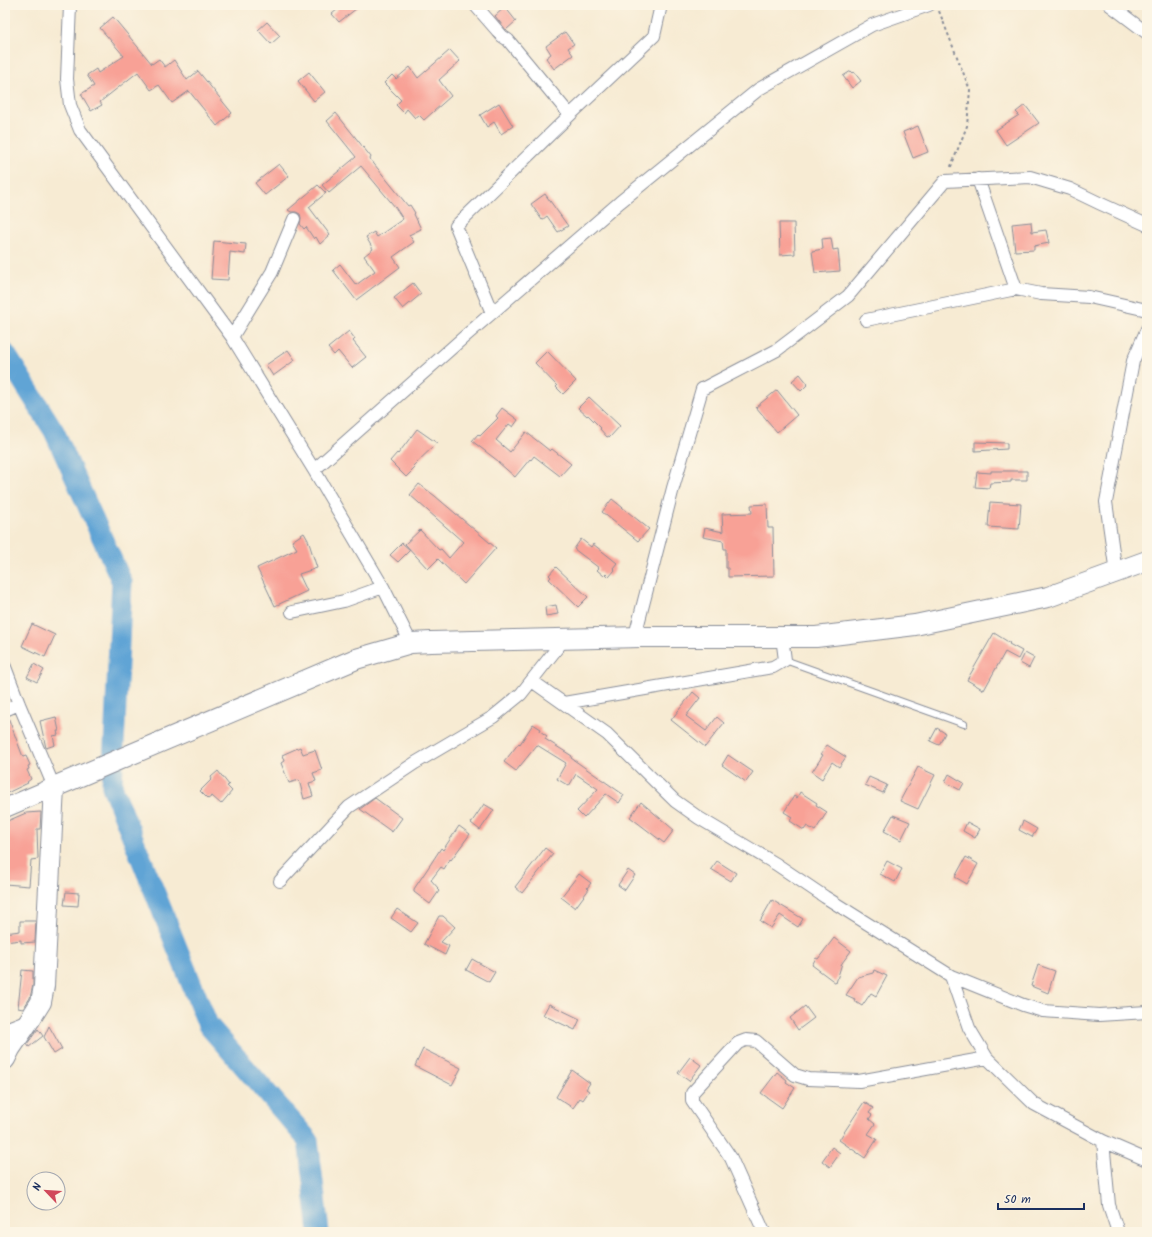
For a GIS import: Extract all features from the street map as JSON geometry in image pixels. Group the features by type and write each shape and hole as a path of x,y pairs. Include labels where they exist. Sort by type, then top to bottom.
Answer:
{"main road":[{"path":"5,1059 40,1002 44,986 54,787 356,659 411,643 565,638 816,636 915,625 1048,597 1147,561"}],"street":[{"path":"70,5 67,79 70,105 80,130 232,337 314,470 383,587 411,643"},
{"path":"475,5 502,36 508,40 570,115"},
{"path":"492,313 456,226 654,36 661,5"},
{"path":"314,470 620,202 759,89 872,25 929,5"},
{"path":"1110,5 1147,34"},
{"path":"641,637 637,628 673,488 702,389 777,350 848,296 945,181 1030,177 1070,189 1099,204 1147,225"},
{"path":"978,180 1016,289"},
{"path":"232,337 272,272 294,219"},
{"path":"866,320 1016,289 1041,294 1089,297 1147,310"},
{"path":"1116,573 1106,502 1133,361 1147,329"},
{"path":"292,612 344,601 383,587"},
{"path":"564,703 773,667 785,660 782,637"},
{"path":"280,881 349,807 415,763 493,717 521,694 565,638"},
{"path":"5,667 54,787 5,808"},
{"path":"532,680 607,734 675,801 699,818 776,864 825,897 951,976 1023,1005 1043,1011 1099,1015 1147,1012"},
{"path":"5,710 19,704"},
{"path":"951,976 969,1028 987,1058 1034,1104 1103,1141 1147,1160"},
{"path":"5,1029 31,1018"},
{"path":"764,1232 731,1158 692,1101 692,1093 738,1043 746,1040 756,1042 795,1075 808,1079 859,1082 987,1058"},
{"path":"1103,1141 1109,1205 1118,1232"}],"lane":[{"path":"785,660 964,724"}],"path":[{"path":"936,5 970,90 967,126 945,181"}],"building":[{"path":"335,5 361,5 339,22 332,14 338,9"},
{"path":"505,7 516,21 506,30 495,16"},
{"path":"113,17 152,64 159,59 165,67 174,60 187,80 198,71 232,113 217,126 189,91 172,103 159,85 151,90 138,72 100,102 102,105 91,111 81,94 94,86 87,75 96,69 98,73 124,56 100,28"},
{"path":"267,22 280,36 271,44 258,30"},
{"path":"565,32 574,44 568,48 573,55 554,69 546,58 551,54 546,46"},
{"path":"450,50 460,61 439,80 451,96 424,120 419,115 415,118 407,109 404,113 396,105 401,100 384,83 392,75 396,79 410,67 418,78"},
{"path":"851,71 853,73 854,72 861,81 852,88 843,76"},
{"path":"309,72 325,92 314,101 298,81"},
{"path":"499,103 513,126 501,134 494,122 487,127 480,115"},
{"path":"1025,105 1039,123 1006,145 996,130 1019,115 1016,112"},
{"path":"336,113 371,157 370,159 408,206 410,205 415,213 414,214 421,229 409,235 414,242 393,257 400,267 356,300 333,270 340,264 356,285 375,271 364,256 373,249 366,237 374,232 377,237 403,219 361,166 329,193 322,185 356,157 327,121"},
{"path":"918,126 928,152 913,158 903,132"},
{"path":"279,164 289,176 265,195 255,183"},
{"path":"318,185 326,193 309,207 330,235 320,244 316,237 314,239 306,227 304,229 300,224 300,214 288,210"},
{"path":"545,194 568,226 558,232 547,216 542,220 531,204"},
{"path":"1031,222 1032,232 1046,230 1049,243 1034,246 1034,250 1015,251 1012,224"},
{"path":"779,223 794,223 795,254 780,255"},
{"path":"831,238 833,250 838,249 840,271 815,273 812,251 823,249 822,239"},
{"path":"214,241 246,244 245,254 230,252 228,280 211,279"},
{"path":"413,283 421,294 403,309 394,298"},
{"path":"349,331 355,339 353,341 366,357 352,368 338,351 334,355 328,348"},
{"path":"288,350 295,360 273,376 266,365"},
{"path":"547,351 576,381 563,394 535,363"},
{"path":"800,374 808,384 801,391 792,381"},
{"path":"777,390 797,415 777,432 756,407"},
{"path":"589,397 620,426 610,437 607,437 600,429 601,428 588,415 587,416 578,408"},
{"path":"502,408 518,420 513,427 509,424 496,440 510,452 526,432 550,451 552,449 571,464 560,476 534,456 515,477 498,461 472,441 478,434 480,436 498,418 496,416"},
{"path":"417,429 437,443 413,466 415,468 406,477 390,461 397,453 398,454"},
{"path":"975,442 1007,443 1007,449 975,451"},
{"path":"991,471 1027,471 1027,480 1011,480 1011,482 990,483 989,488 975,487 977,472 991,473"},
{"path":"419,484 496,548 464,584 438,559 428,569 405,544 420,530 449,558 463,542 410,495"},
{"path":"612,499 649,529 638,541 602,512"},
{"path":"990,502 1021,504 1019,529 988,527"},
{"path":"767,504 768,528 773,528 774,576 728,577 728,568 726,568 726,549 724,549 723,541 703,537 705,528 723,532 722,514 752,513 751,505"},
{"path":"304,533 308,540 317,568 299,574 307,591 275,606 257,568 297,549 292,541"},
{"path":"581,539 591,547 593,544 617,563 613,568 615,570 609,577 606,574 604,576 597,570 599,568 574,549"},
{"path":"402,543 410,550 398,562 390,555"},
{"path":"556,567 588,597 578,607 549,579 551,577 549,575"},
{"path":"556,605 558,614 546,616 545,607"},
{"path":"32,624 55,635 45,657 22,646"},
{"path":"994,633 1022,651 1018,659 1005,652 984,690 967,680"},
{"path":"1025,653 1034,658 1029,668 1020,663"},
{"path":"34,664 44,670 37,682 27,677"},
{"path":"693,692 700,698 686,716 706,731 717,717 724,723 705,747 671,720"},
{"path":"5,717 8,717 23,757 26,756 30,765 28,766 29,769 27,770 31,779 27,782 28,783 5,794"},
{"path":"56,717 59,731 57,731 58,735 53,736 55,745 46,748 40,721"},
{"path":"533,724 541,729 540,731 547,736 545,739 572,756 571,758 624,795 619,803 606,794 584,818 577,811 598,789 576,774 569,786 557,779 566,763 537,745 516,771 504,762 519,743 520,744"},
{"path":"937,728 945,733 939,745 930,741"},
{"path":"827,745 846,757 839,767 832,762 822,779 812,772 823,755 821,754"},
{"path":"300,747 303,754 315,750 322,770 313,773 316,781 309,783 313,796 304,799 299,780 289,783 281,763 284,761 282,755"},
{"path":"728,755 753,772 746,782 722,765"},
{"path":"918,767 935,775 918,809 900,801"},
{"path":"218,771 229,785 227,786 232,791 221,804 212,796 208,799 200,791"},
{"path":"949,774 964,783 960,790 945,782"},
{"path":"869,777 887,785 883,793 865,785"},
{"path":"800,792 817,803 816,805 827,812 815,831 807,826 804,830 790,821 792,817 784,812 794,796 797,798"},
{"path":"375,798 402,818 392,832 360,809"},
{"path":"641,802 674,830 664,843 630,817"},
{"path":"484,804 494,810 480,830 471,823"},
{"path":"41,812 40,829 37,829 38,859 31,860 29,886 5,884 5,822 26,813"},
{"path":"893,815 910,822 901,840 884,831"},
{"path":"1023,821 1037,829 1032,837 1019,830"},
{"path":"967,822 980,829 975,838 963,831"},
{"path":"459,826 470,834 444,869 441,867 431,880 439,891 430,904 414,892 414,889 441,848 443,850"},
{"path":"545,848 553,854 522,893 515,887"},
{"path":"966,857 978,864 967,884 955,877"},
{"path":"717,861 736,873 731,881 711,869"},
{"path":"887,861 902,869 895,882 880,874"},
{"path":"628,870 635,875 625,890 618,885"},
{"path":"579,874 591,883 587,888 589,889 575,908 561,897"},
{"path":"66,892 79,893 78,906 64,905"},
{"path":"772,900 803,919 798,927 780,915 771,928 760,921"},
{"path":"397,909 418,923 411,932 391,918"},
{"path":"439,916 443,916 455,927 441,942 449,946 445,955 424,944"},
{"path":"20,921 36,921 35,942 21,943 21,940 5,942 5,933 20,931"},
{"path":"834,938 851,951 842,963 836,983 812,965 816,958 818,959"},
{"path":"472,959 495,972 489,982 466,970"},
{"path":"1038,965 1055,971 1048,993 1031,986"},
{"path":"22,970 33,971 33,985 30,998 23,1009 18,1008"},
{"path":"874,970 887,976 876,996 871,993 862,1006 854,1001 855,999 846,995 858,977 873,973"},
{"path":"549,1004 580,1019 575,1030 543,1015"},
{"path":"805,1006 814,1018 798,1030 790,1018"},
{"path":"49,1026 62,1049 54,1054 44,1037"},
{"path":"38,1029 43,1036 29,1047 27,1044"},
{"path":"423,1049 461,1068 452,1085 415,1066"},
{"path":"690,1057 701,1065 689,1081 678,1073"},
{"path":"572,1070 590,1083 586,1089 589,1091 583,1100 580,1098 573,1108 556,1097"},
{"path":"777,1072 787,1080 786,1082 795,1088 782,1108 761,1093"},
{"path":"864,1102 873,1108 869,1113 872,1115 869,1119 875,1124 868,1134 877,1139 865,1158 839,1140"},
{"path":"832,1147 840,1153 830,1167 822,1161"}],"waterway":[{"path":"5,353 54,431 122,582 112,786 208,1025 308,1140 319,1232"}]}
